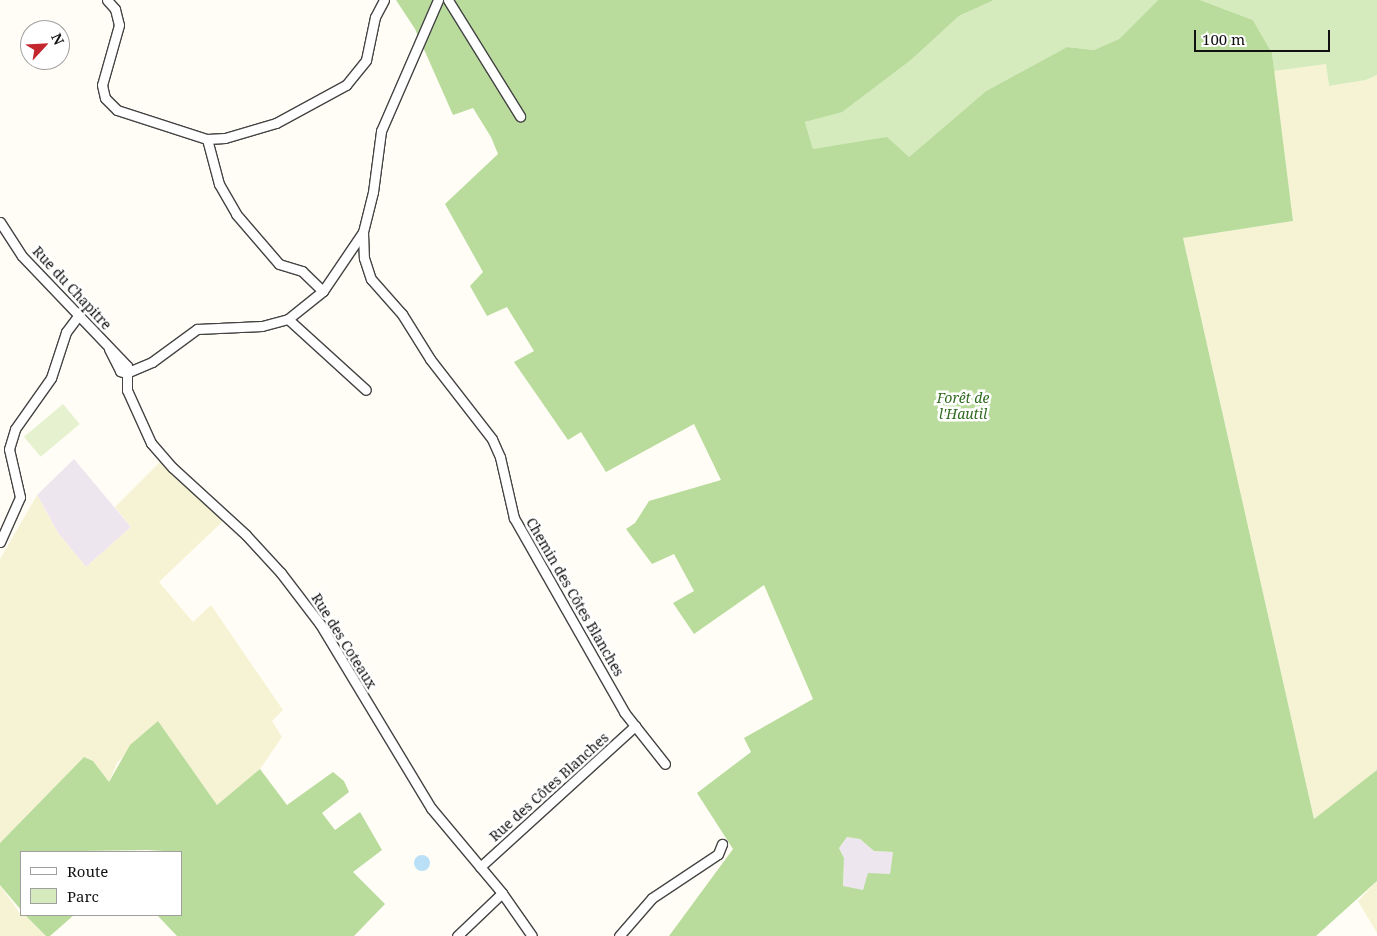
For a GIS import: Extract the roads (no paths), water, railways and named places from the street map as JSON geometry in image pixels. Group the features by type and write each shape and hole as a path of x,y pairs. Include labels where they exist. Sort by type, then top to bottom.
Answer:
{"street":[{"path":"107,0 114,9 119,25 102,85 105,98 117,110 207,139 225,138 267,126 352,79 366,60 375,17 384,0"},
{"path":"126,373 152,362 197,329 262,326 288,319 323,291 363,232 373,192 381,131 438,0"},
{"path":"448,0 520,116"},
{"path":"207,139 219,184 244,223 279,264 302,271 323,291"},
{"name":"Rue du Chapitre","path":"0,222 22,256 127,366 126,373"},
{"name":"Chemin des Côtes Blanches","path":"363,232 364,258 371,278 402,314 430,360 492,439 500,457 514,518 624,712 665,764"},
{"path":"0,542 20,497 9,449 15,429 47,384 66,332 79,315"},
{"path":"288,319 366,390"},
{"name":"Rue des Coteaux","path":"126,373 129,396 151,443 173,468 246,535 281,573 320,624 431,808 502,893 532,936"},
{"name":"Rue des Côtes Blanches","path":"480,868 635,726"},
{"path":"619,936 652,898 718,854 722,844"},
{"path":"456,936 502,893"}],"water":[{"path":"422,855 428,857 430,863 428,869 422,871 416,869 414,863 416,857"}],"park label":[{"name":"Forêt de l'Hautil","path":"963,406"}]}
